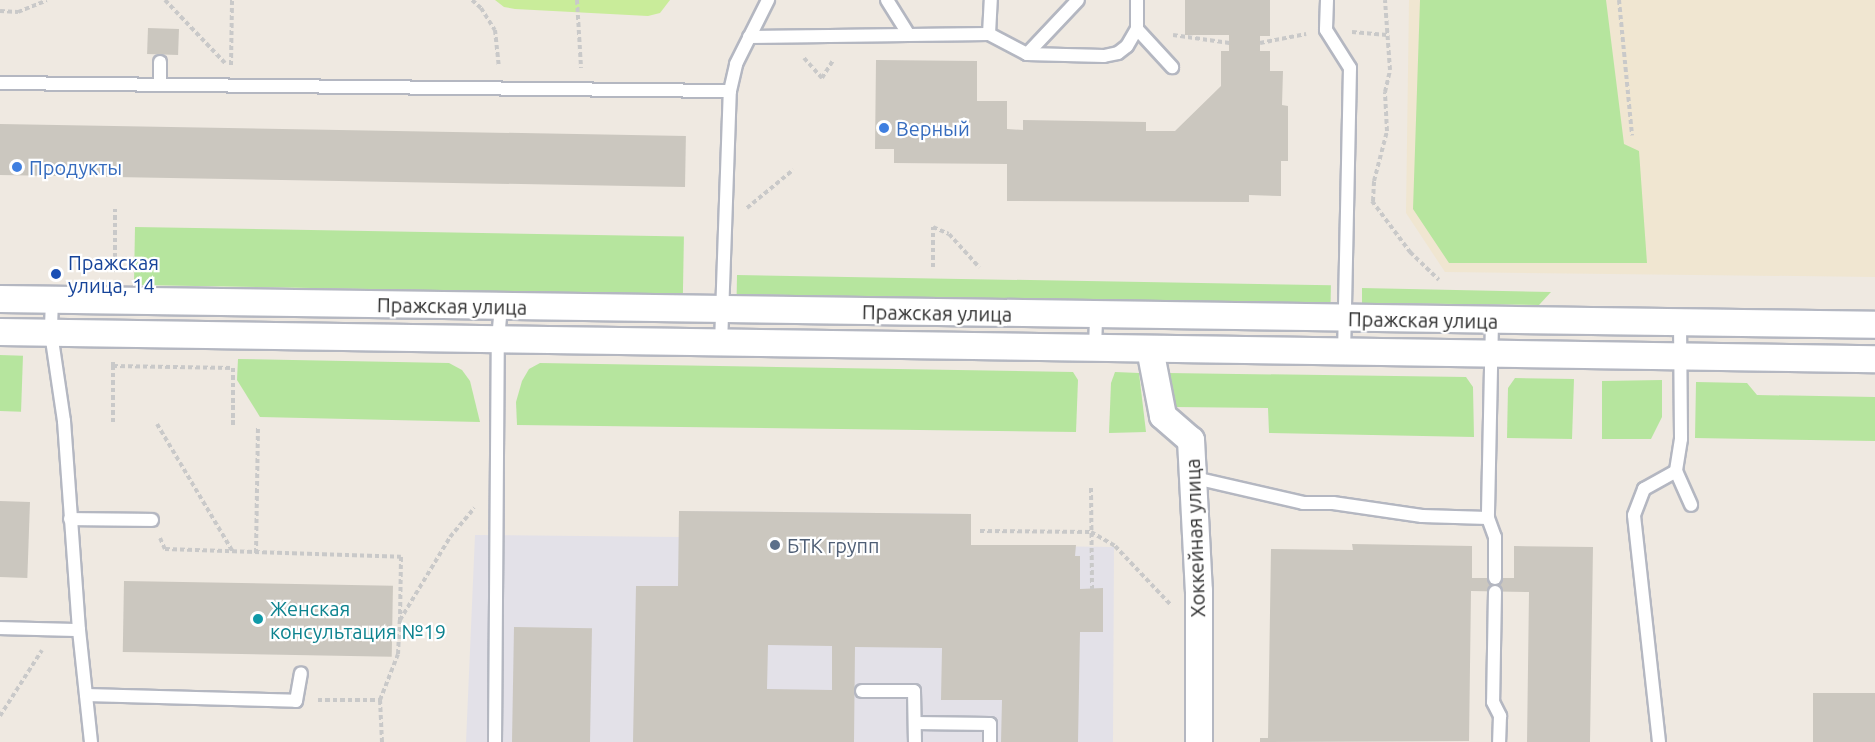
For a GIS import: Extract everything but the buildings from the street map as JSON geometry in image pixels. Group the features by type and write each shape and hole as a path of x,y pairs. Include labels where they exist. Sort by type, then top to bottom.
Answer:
{"street":[{"name":"Пражская улица","path":"0,299 1096,315 1151,332 1344,352 1875,359"},
{"name":"Пражская улица","path":"0,332 1095,348 1151,332 1344,318 1875,325"},
{"name":"Хоккейная улица","path":"1151,332 1162,416 1191,440 1195,478 1199,591 1199,742"}],"lane":[{"path":"721,344 730,91 736,64 768,0"},
{"path":"886,0 908,34"},
{"path":"989,34 991,0"},
{"path":"1027,54 1078,0"},
{"path":"749,37 989,34 1027,54 1104,56 1118,53 1128,46 1137,29 1137,0"},
{"path":"1327,0 1326,30 1350,68 1344,352"},
{"path":"1137,29 1172,67"},
{"path":"160,62 160,85"},
{"path":"0,83 730,91"},
{"path":"52,299 51,333 64,422 79,630 91,742"},
{"path":"495,742 496,483 498,340 501,307"},
{"path":"1095,348 1096,315"},
{"path":"1492,321 1488,518 1495,537 1495,578"},
{"path":"1680,322 1681,439 1676,471 1692,505"},
{"path":"1659,742 1634,514 1644,489 1676,471"},
{"path":"1195,478 1303,503 1333,503 1440,518 1488,518"},
{"path":"70,519 152,520"},
{"path":"1495,592 1493,702 1500,716 1500,742"},
{"path":"0,628 79,630"},
{"path":"86,695 296,701 301,673"},
{"path":"862,691 914,691 915,742"},
{"path":"915,723 990,724 990,742"}],"path":[{"path":"0,11 18,12 47,0"},
{"path":"165,0 231,70 232,0"},
{"path":"472,0 481,8 495,30 500,89"},
{"path":"577,0 583,90"},
{"path":"1373,201 1374,181 1387,131 1385,92 1390,70 1384,0"},
{"path":"1619,0 1632,135"},
{"path":"1137,29 1229,43"},
{"path":"1260,43 1326,30"},
{"path":"804,57 822,78 836,56"},
{"path":"1348,168 1410,252 1439,280"},
{"path":"741,214 792,170"},
{"path":"114,275 115,209"},
{"path":"933,267 933,227 949,234 980,267"},
{"path":"113,358 113,422"},
{"path":"113,366 233,368 233,425"},
{"path":"157,424 233,552"},
{"path":"256,553 258,426"},
{"path":"400,620 426,581 450,537 496,483"},
{"path":"1091,488 1092,588"},
{"path":"152,520 165,549 401,557 398,654 380,700 382,742"},
{"path":"980,531 1091,532 1115,546 1176,610"},
{"path":"0,716 48,642"},
{"path":"296,701 380,700"}],"shaded area":[{"path":"1409,0 1875,0 1875,277 1445,272 1406,213"},
{"name":"БТК групп","path":"679,511 971,514 971,545 1114,547 1113,742 466,742 475,535 679,537"}],"green space":[{"path":"495,0 670,0 660,13 648,16 515,9 504,7"},
{"path":"1420,0 1606,0 1624,144 1639,151 1647,263 1449,263 1413,209"},
{"path":"135,227 684,237 683,295 134,285"},
{"path":"737,275 1331,285 1331,304 737,294"},
{"path":"1362,288 1551,292 1539,305 1362,303"},
{"path":"0,355 23,356 21,412 0,411"},
{"path":"238,359 449,363 462,370 470,381 480,422 260,417 237,380"},
{"path":"540,363 1073,372 1078,380 1076,432 517,425 516,402 522,381 529,369"},
{"path":"1115,372 1139,373 1146,432 1109,433 1111,383"},
{"path":"1168,373 1466,377 1473,387 1474,437 1269,433 1268,408 1175,407"},
{"path":"1515,378 1574,379 1572,439 1507,438 1508,388"},
{"path":"1662,380 1662,417 1651,439 1602,439 1602,381"},
{"path":"1696,382 1747,383 1757,395 1875,397 1875,441 1695,438"}],"place":[{"name":"Верный","path":"884,128"},
{"name":"Продукты","path":"17,167"},
{"name":"Пражская улица, 14","path":"56,274"},
{"name":"БТК групп","path":"775,545"},
{"name":"Женская консультация №19","path":"258,619"}]}
